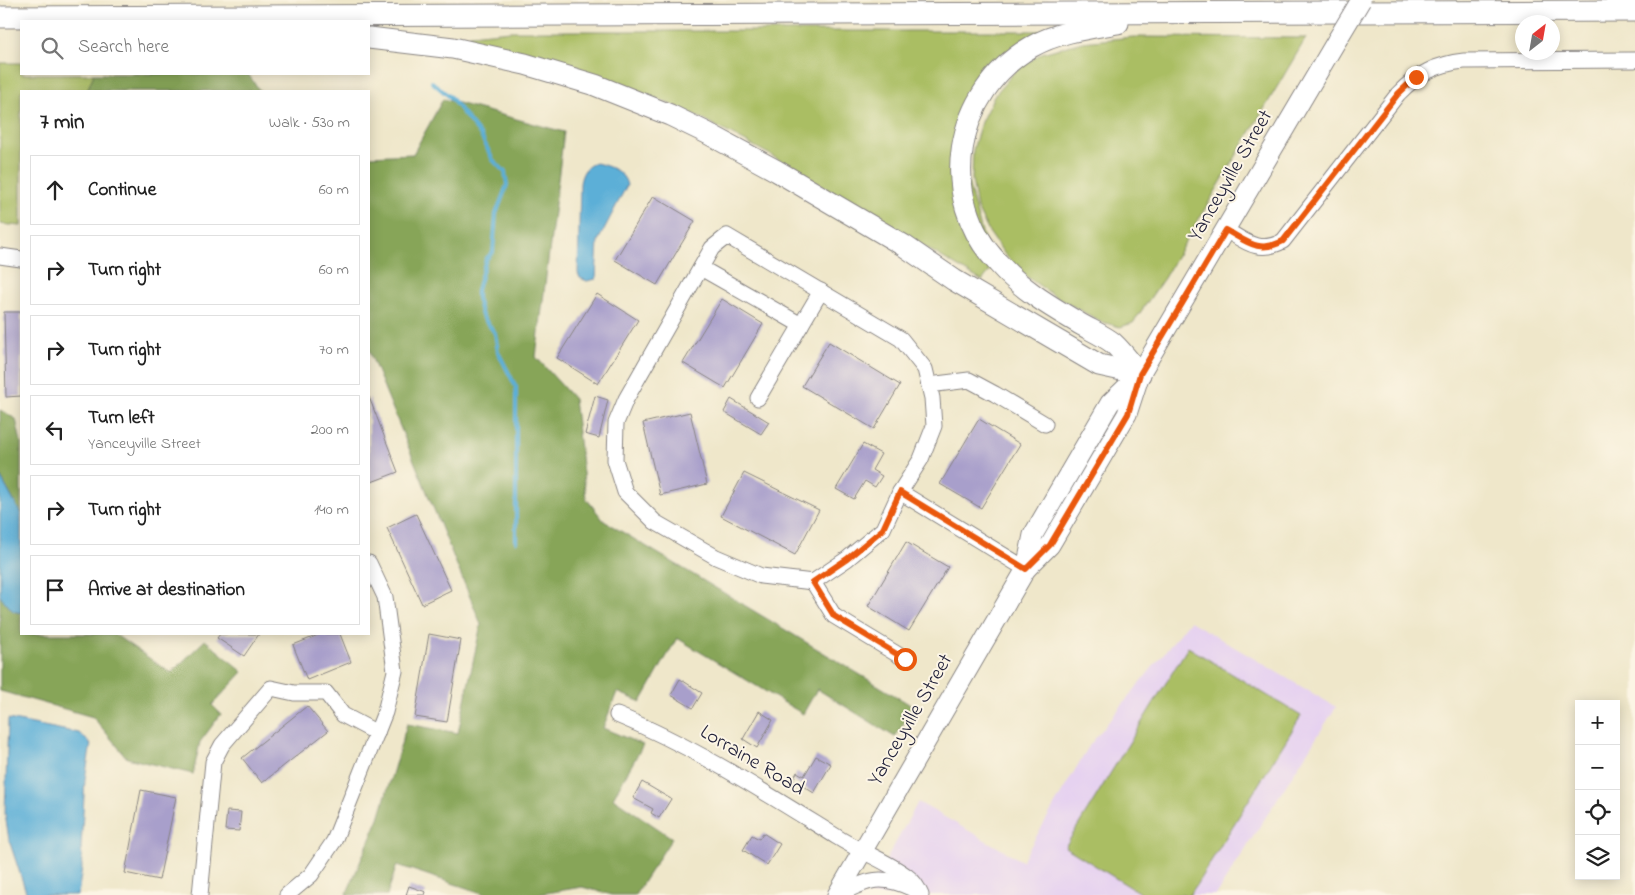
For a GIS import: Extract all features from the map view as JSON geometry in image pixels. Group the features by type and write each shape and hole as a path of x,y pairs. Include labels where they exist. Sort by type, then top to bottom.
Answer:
{"highway":[{"path":"0,17 1635,11"},
{"path":"1140,374 1112,343 1033,295 1007,273 985,248 970,219 961,187 961,153 968,122 979,99 993,79 1018,56 1039,43 1062,34 1170,13"},
{"path":"69,17 115,20"},
{"path":"370,38 453,48 525,64 595,85 670,115 777,171 903,245 954,280 1099,365 1140,374"}],"main road":[{"name":"Yanceyville Street","path":"838,895 862,850 1026,569 1050,545 1128,414 1140,374 1361,0"}],"street":[{"path":"1226,230 1247,242 1261,247 1276,245 1283,241 1398,94 1416,77 1427,70 1464,60 1635,60"},
{"path":"727,236 821,291 901,339 925,369 932,398 934,426 921,459 900,492 883,529 847,559 813,582 761,576 716,557 655,522 625,492 614,460 616,423 626,399 712,248 727,236"},
{"path":"0,256 20,259"},
{"path":"701,268 801,325"},
{"path":"758,398 821,291"},
{"path":"929,386 969,380 1045,424"},
{"path":"900,492 1026,569"},
{"path":"288,895 311,875 334,841 385,712 395,671 385,597 370,565"},
{"path":"813,582 834,616 905,659"},
{"path":"200,895 213,762 222,745 271,688 294,693 326,694 344,716 377,733"},
{"name":"Lorraine Road","path":"617,715 704,756 844,842 862,850 908,877 920,893"},
{"path":"838,895 862,883 880,879 900,883 920,893"}],"shaded area":[{"path":"1190,621 1336,707 1216,895 867,895 918,802 1022,861 1089,746"}],"green space":[{"path":"510,31 1040,31 1002,54 982,77 966,106 955,136 992,268 982,281 769,154 691,113 609,79 536,57 469,44 470,35"},
{"path":"1133,37 1306,38 1164,278 1133,323 1120,327 1102,322 1056,297 1027,277 1006,256 989,232 977,208 972,180 973,150 981,122 994,96 1015,71 1042,53 1082,42"},
{"path":"0,63 20,63 20,75 94,75 87,90 20,90 20,226 0,224"},
{"path":"94,75 249,75 259,90 87,90"},
{"path":"443,99 564,132 536,357 574,399 586,498 604,521 914,707 895,737 817,689 803,714 677,638 641,702 617,692 603,728 643,745 613,798 672,838 635,895 612,895 582,887 534,895 488,895 397,865 387,895 346,895 379,818 407,724 458,733 481,624 370,353 370,156 413,154"},
{"path":"0,410 16,419 20,437 20,512 0,476"},
{"path":"0,596 13,611 20,613 20,635 115,635 171,673 205,640 243,672 212,705 221,714 200,742 193,774 127,758 93,717 0,691"},
{"path":"1188,647 1301,716 1190,895 1143,895 1065,847"}],"water":[{"path":"596,163 619,173 623,176 627,185 598,241 596,279 587,281 580,278 578,273 580,183 585,170"},
{"path":"0,476 20,512 20,613 13,611 0,596"},
{"path":"8,719 79,733 91,744 85,779 81,847 82,868 78,895 27,895 9,840 5,814"}],"building":[{"path":"653,196 695,221 657,285 615,260"},
{"path":"597,294 638,320 598,384 557,358"},
{"path":"722,299 763,324 725,388 683,363"},
{"path":"4,312 20,312 20,396 6,397"},
{"path":"829,342 900,385 874,429 802,386"},
{"path":"595,396 608,400 599,438 585,434"},
{"path":"731,399 769,422 761,434 724,412"},
{"path":"370,400 398,472 370,483"},
{"path":"690,412 707,484 660,495 643,423"},
{"path":"979,419 1020,444 981,508 940,484"},
{"path":"863,444 881,454 872,470 882,476 875,487 865,481 854,499 836,489"},
{"path":"744,473 819,510 795,555 721,516"},
{"path":"416,514 451,590 422,604 387,528"},
{"path":"906,542 948,567 909,631 868,606"},
{"path":"429,634 461,640 447,722 415,717"},
{"path":"219,635 258,635 244,656 217,638"},
{"path":"318,635 340,635 351,662 307,680 293,645"},
{"path":"680,679 702,693 693,708 671,695"},
{"path":"307,706 328,731 262,783 242,758"},
{"path":"759,711 773,720 757,748 743,739"},
{"path":"816,756 831,764 814,793 793,780 797,772 804,776"},
{"path":"642,782 671,799 659,818 651,813 653,809 633,798"},
{"path":"141,790 176,797 159,880 125,873"},
{"path":"227,811 241,812 239,831 225,830"},
{"path":"763,833 780,844 767,865 743,850 752,835 759,839"},
{"path":"409,886 426,892 425,895 406,895"}],"waterway":[{"path":"432,82 450,97 481,136 493,160 505,172 507,185 496,214 493,252 486,259 477,290 477,298 482,316 495,333 498,352 516,387 516,542"}],"route":[{"path":"905,659 834,616 813,582 847,559 883,529 900,492 1026,569 1050,545 1128,414 1140,374 1226,230 1247,242 1261,247 1276,245 1283,241 1398,94 1416,77"}]}
